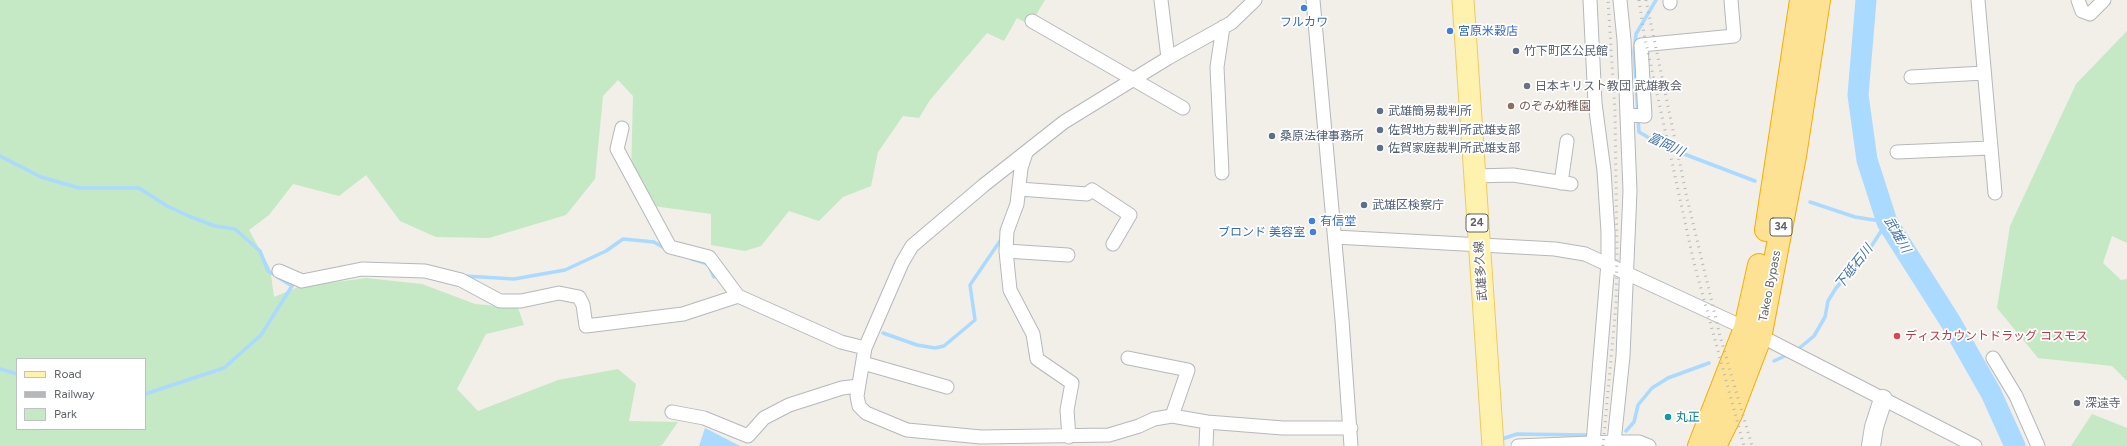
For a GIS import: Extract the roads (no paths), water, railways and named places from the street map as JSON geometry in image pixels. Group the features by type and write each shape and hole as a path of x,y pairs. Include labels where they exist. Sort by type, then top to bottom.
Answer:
{"highway":[{"name":"Takeo Bypass","path":"1699,446 1753,333 1763,249 1801,0"},
{"name":"Takeo Bypass","path":"1715,446 1731,414 1753,333 1795,156 1819,0"}],"main road":[{"name":"武雄多久線","path":"1463,0 1493,446"}],"street":[{"path":"1161,0 1168,58"},
{"path":"1255,0 1231,23 1168,58 1064,122 984,185 912,246 902,263 865,348 858,386 857,396 859,406 866,413 879,420 907,430 977,441 1109,435 1138,426 1154,419 1172,416 1208,422 1283,428 1351,428"},
{"path":"1313,0 1335,237 1351,428 1351,446"},
{"path":"1590,0 1597,116 1607,197 1608,263 1593,443"},
{"path":"1614,442 1623,356 1630,191 1628,115 1624,40 1620,0"},
{"path":"1628,115 1645,116 1641,44 1734,36 1731,0"},
{"path":"1978,0 1995,193"},
{"path":"2078,0 2082,11 2090,14 2104,0"},
{"path":"1032,21 1183,108"},
{"path":"1222,173 1217,67 1223,28"},
{"path":"1911,77 1984,73"},
{"path":"622,128 618,149 670,247 709,258 738,296 841,342 865,348"},
{"path":"1474,176 1513,175 1566,183 1567,141"},
{"path":"1897,152 1990,148"},
{"path":"1026,153 1022,168 1017,204 1007,230 1006,251 1010,290 1033,334 1037,359 1072,383 1067,410 1069,437"},
{"path":"1019,189 1088,194 1092,190 1130,215 1113,244"},
{"path":"1335,237 1555,249 1586,254 1608,263 1753,333 1975,446"},
{"path":"1006,251 1068,255"},
{"path":"279,271 297,279 362,269 425,271 460,280 500,301 521,301 559,293 578,297 583,305 586,326 683,314 738,296"},
{"path":"1128,358 1188,370 1172,416"},
{"path":"1993,358 2016,396 2038,446"},
{"path":"863,363 947,387"},
{"path":"672,412 704,418 748,436 764,418 789,405 842,388 858,386"},
{"path":"1871,446 1874,427 1883,400"},
{"path":"1206,446 1208,422"},
{"path":"1518,446 1614,442 1639,442 1649,446"}],"water":[{"path":"705,428 740,446 699,446"}],"waterway":[{"name":"富岡川","path":"1638,113 1634,52 1636,34 1656,0"},
{"name":"武雄川","path":"1866,0 1858,95 1867,160 1887,222 1950,321 1991,393 2015,446"},
{"name":"富岡川","path":"1638,119 1639,132 1663,146 1755,181"},
{"path":"0,156 41,177 79,188 139,188 167,206 191,217 215,226 235,229 260,251 268,271 292,286 296,282"},
{"name":"下砥石川","path":"1797,350 1814,336 1825,317 1828,301 1836,288 1867,253 1887,222 1855,217 1810,202"},
{"path":"465,276 514,279 565,270 606,251 623,239 654,242 666,249"},
{"path":"883,333 917,345 935,348 944,346 975,320 970,285 1000,241"},
{"path":"692,259 708,264 714,277"},
{"path":"146,394 224,368 261,335 292,286"},
{"name":"下砥石川","path":"1774,361 1789,354"},
{"name":"下砥石川","path":"1626,431 1634,422 1638,405 1652,388 1668,378 1709,363"},
{"path":"0,369 16,374"},
{"name":"下砥石川","path":"1502,439 1517,434 1587,435"}],"railway":[{"path":"1603,446 1616,305 1617,251 1615,111 1608,0"},
{"path":"1639,0 1644,34 1694,263 1744,446"},
{"path":"1646,0 1687,198 1720,336 1752,446"}],"place":[{"name":"フルカワ","path":"1304,8"},
{"name":"宮原米穀店","path":"1450,31"},
{"name":"竹下町区公民館","path":"1516,51"},
{"name":"日本キリスト教団 武雄教会","path":"1527,86"},
{"name":"のぞみ幼稚園","path":"1511,106"},
{"name":"武雄簡易裁判所","path":"1380,111"},
{"name":"佐賀地方裁判所武雄支部","path":"1380,130"},
{"name":"桑原法律事務所","path":"1272,136"},
{"name":"佐賀家庭裁判所武雄支部","path":"1380,148"},
{"name":"武雄区検察庁","path":"1364,205"},
{"name":"有信堂","path":"1312,221"},
{"name":"ブロンド 美容室","path":"1313,232"},
{"name":"ディスカウントドラッグ コスモス","path":"1897,336"},
{"name":"深遠寺","path":"2077,403"},
{"name":"丸正","path":"1668,417"}]}
